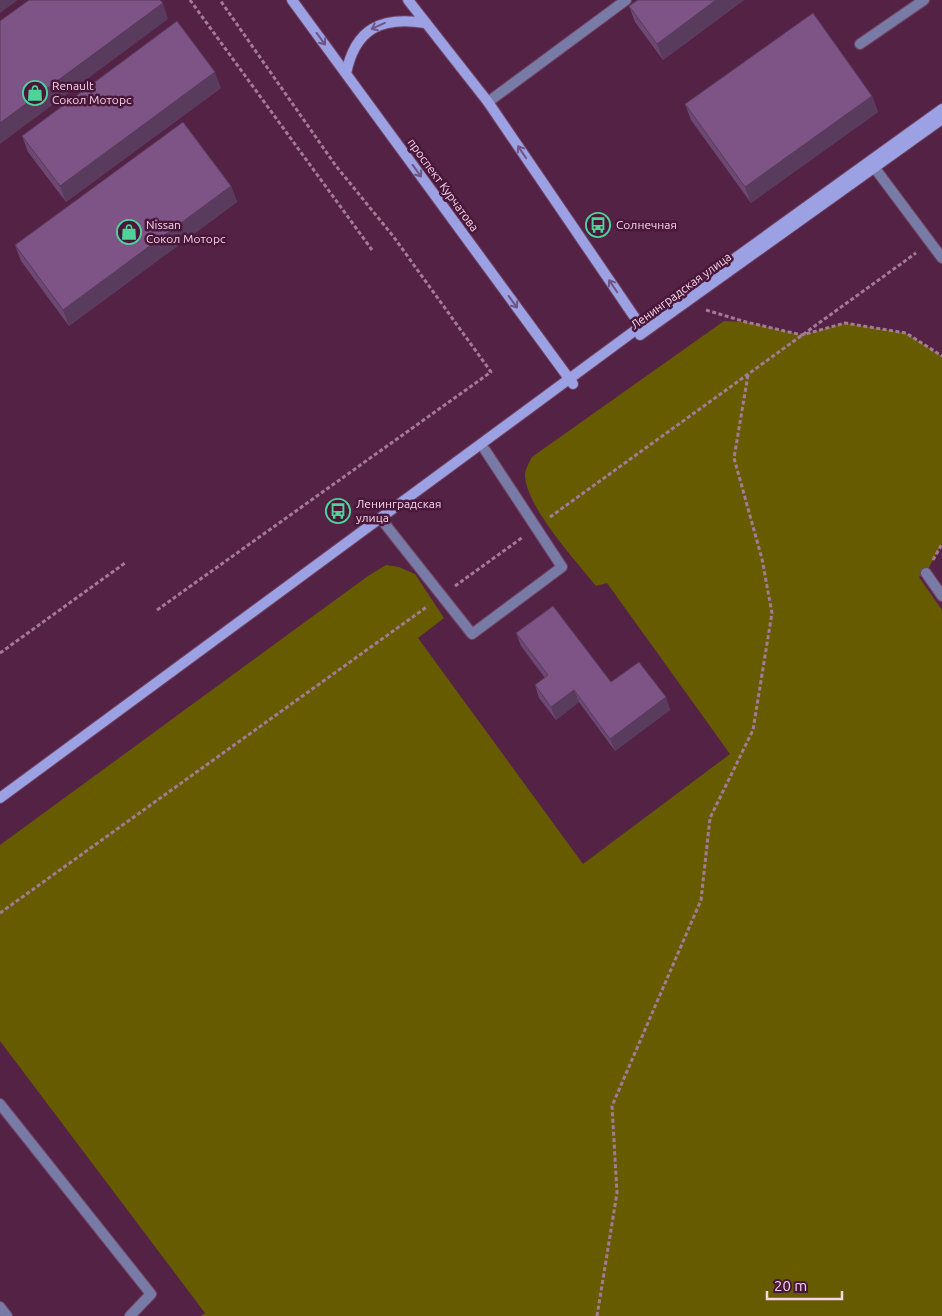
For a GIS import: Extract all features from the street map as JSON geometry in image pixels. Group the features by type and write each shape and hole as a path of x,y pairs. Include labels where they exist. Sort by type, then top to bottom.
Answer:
{"street":[{"name":"проспект Курчатова","path":"292,0 572,382"},
{"path":"408,0 488,102 643,329 942,109"},
{"path":"488,102 626,0"},
{"path":"860,44 924,0"},
{"path":"346,74 349,56 358,41 371,29 387,22 405,20 425,23"},
{"name":"Ленинградская улица","path":"0,804 385,524 643,329 694,297 942,119"},
{"path":"874,167 942,258"},
{"path":"0,798 572,382"},
{"path":"385,524 472,634 562,567 484,450"},
{"path":"926,573 942,596"},
{"path":"0,1104 152,1294 130,1316"},
{"path":"0,1307 8,1316"}],"path":[{"path":"190,0 372,250"},
{"path":"157,610 491,372 393,236 336,166 220,0"},
{"path":"0,913 931,243"},
{"path":"694,297 708,312 802,335 845,322 906,333 942,356"},
{"path":"597,1316 617,1193 612,1106 701,900 710,818 753,730 755,721 772,613 762,559 734,458 748,374"},
{"path":"0,653 125,563"}],"shaded area":[{"path":"724,321 746,322 802,335 845,323 906,333 942,356 942,544 926,573 919,577 942,610 942,1316 201,1316 205,1313 0,1041 0,845 368,576 386,565 399,567 415,574 444,618 418,638 583,864 730,754 607,583 596,586 553,533 534,502 528,488 526,471 532,457"}],"building":[{"name":"Renault Сокол Моторс","path":"29,0 160,0 163,3 0,123 0,21"},
{"path":"638,0 716,0 657,44 629,6"},
{"path":"813,13 872,96 745,187 685,104"},
{"path":"177,21 215,72 60,186 22,136"},
{"name":"Nissan Сокол Моторс","path":"183,122 231,186 63,310 15,245"},
{"path":"553,606 611,682 639,662 666,697 610,739 574,690 551,707 535,685 548,675 516,633"}],"place":[{"name":"Renault Сокол Моторс","path":"35,93"},
{"name":"Солнечная","path":"598,225"},
{"name":"Nissan Сокол Моторс","path":"129,232"},
{"name":"Ленинградская улица","path":"338,511"}]}
